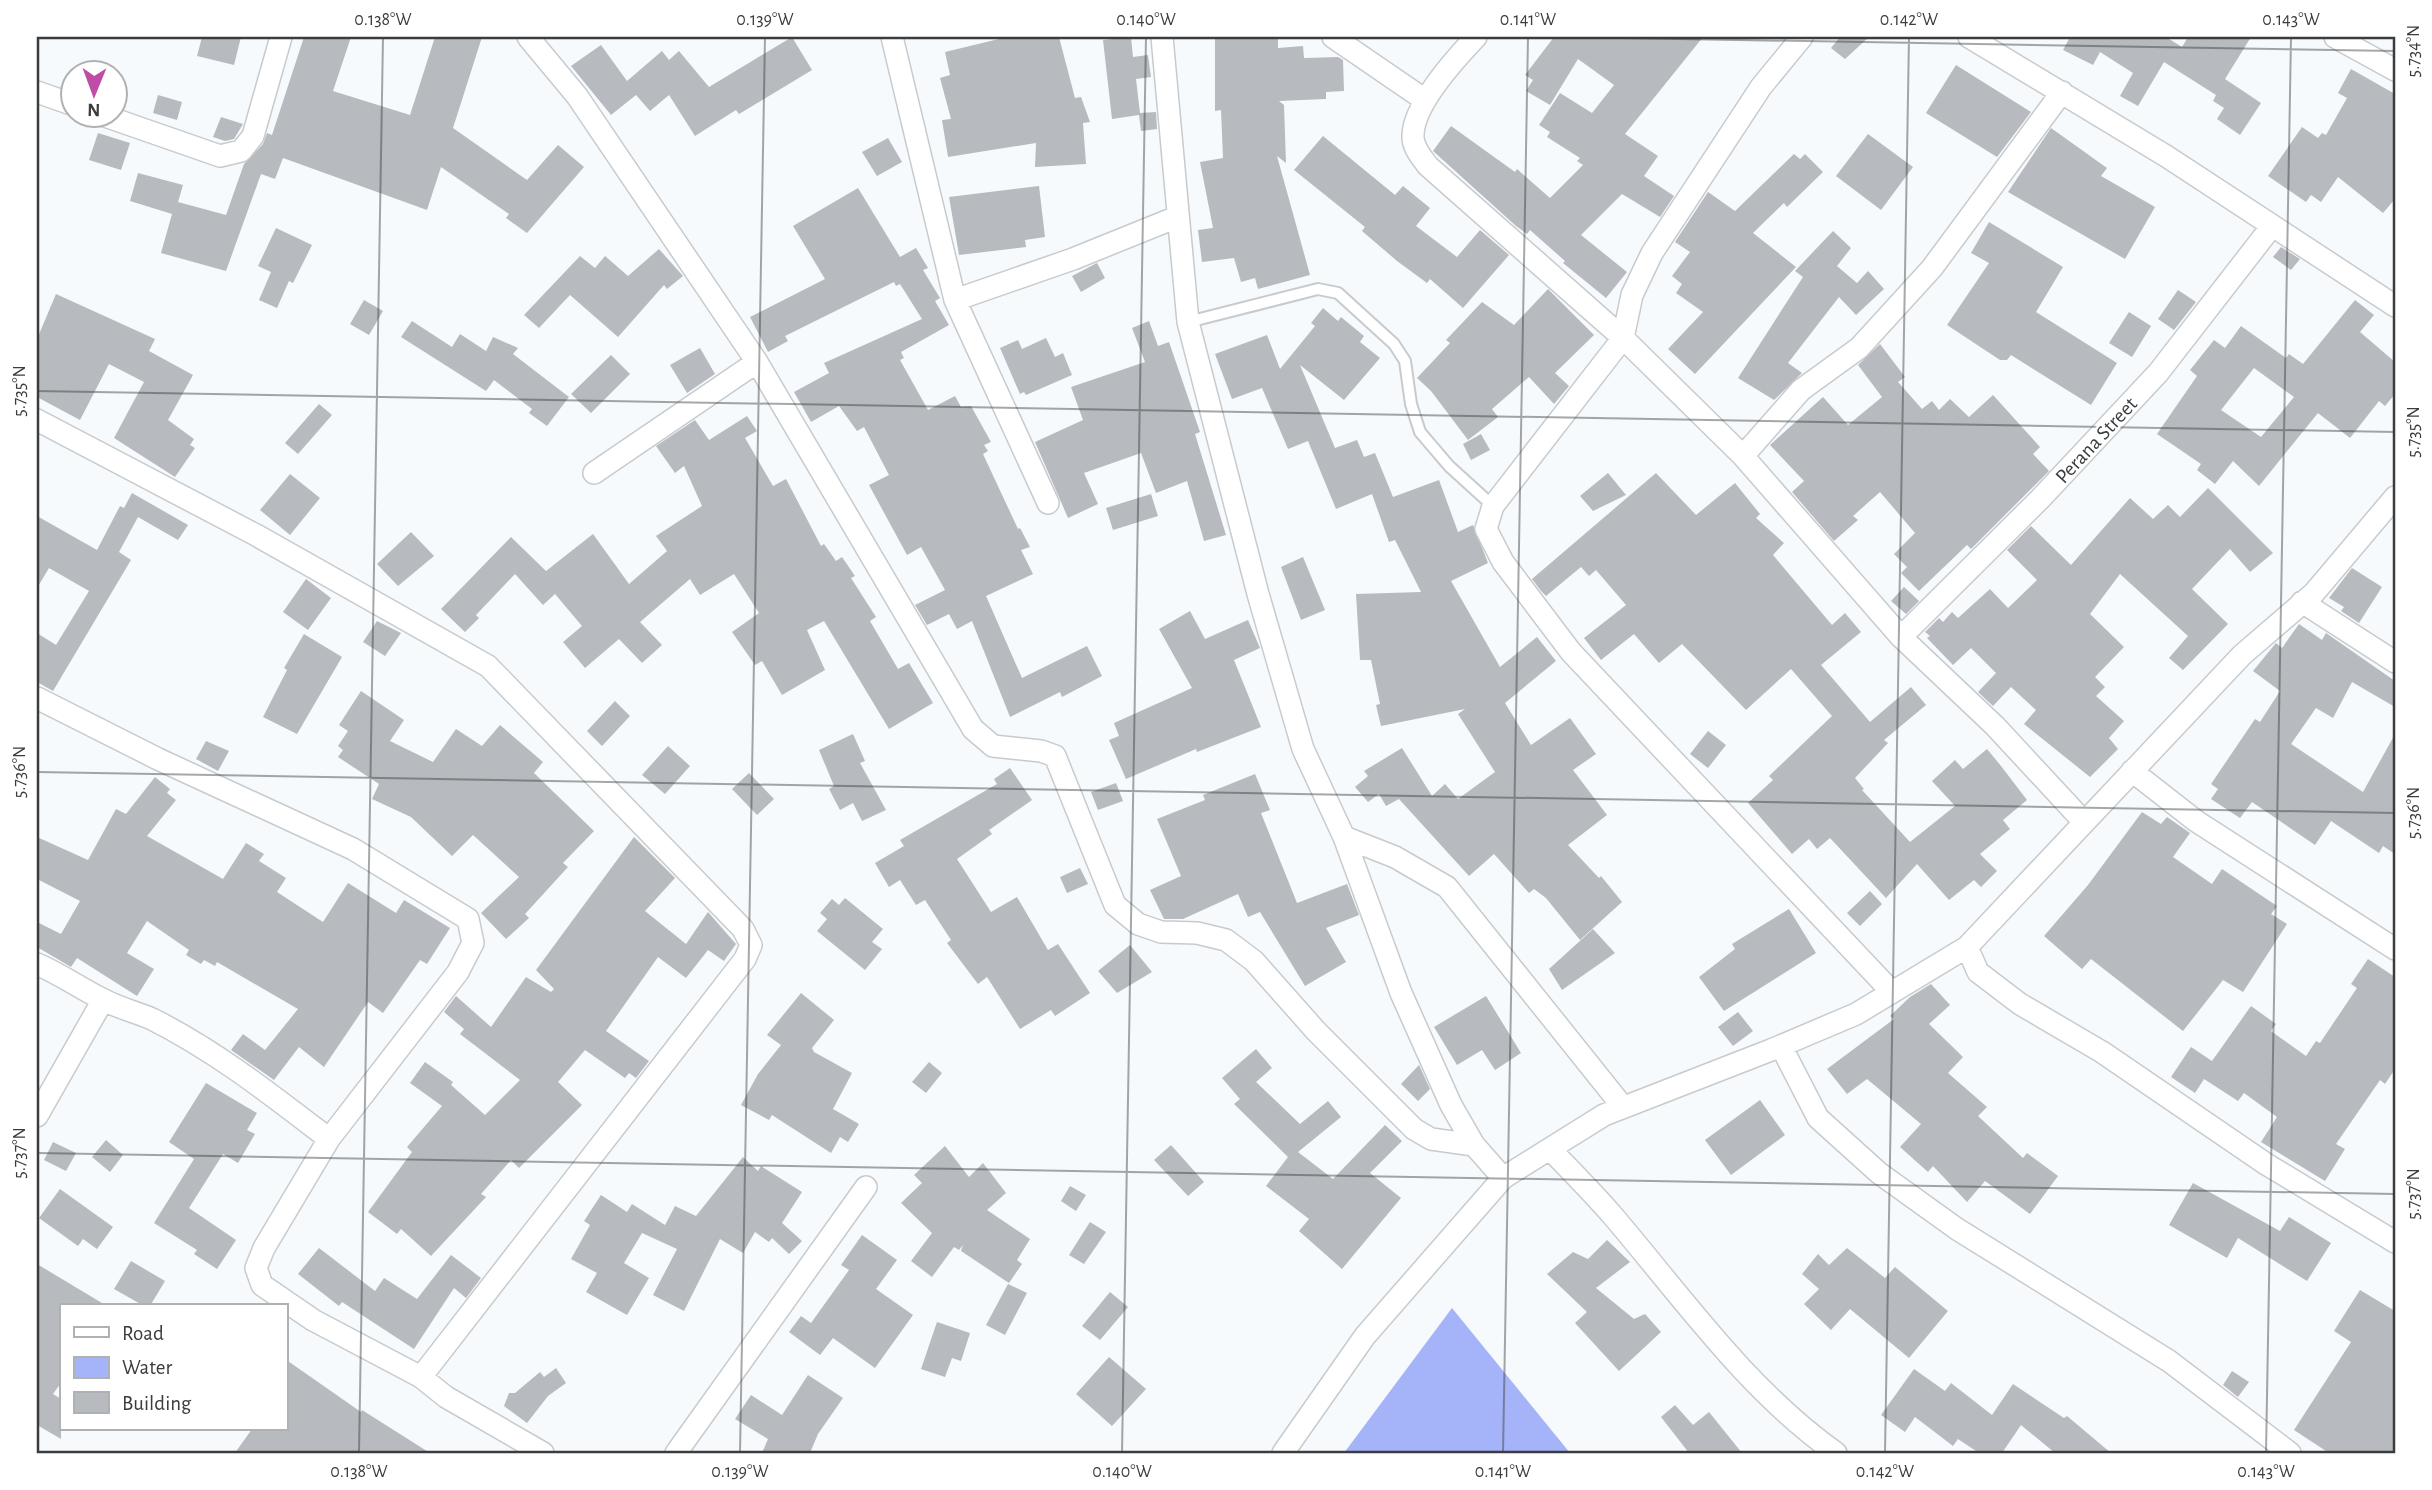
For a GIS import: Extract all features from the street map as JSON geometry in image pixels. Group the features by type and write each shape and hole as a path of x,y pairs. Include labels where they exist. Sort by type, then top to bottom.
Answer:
{"street":[{"path":"130,125 220,156 241,151 253,136 281,37"},
{"path":"528,37 577,96 757,362 973,729 993,746 1041,751 1055,756 1115,905 1138,924 1161,932 1197,933 1226,940 1254,961 1316,1031 1414,1129 1430,1139 1474,1146"},
{"path":"892,37 955,300 1048,503"},
{"path":"1162,37 1188,322 1258,594 1303,749 1344,837 1401,993 1451,1105 1474,1146 1503,1178"},
{"path":"1333,37 1425,100"},
{"path":"1476,37 1451,63 1425,100 1413,136 1417,150 1428,166 1623,338 1744,456 1901,637 1995,726 2084,822"},
{"path":"1802,37 1760,87 1652,253 1632,295 1623,338 1493,506 1486,529 1503,562 1571,652 1892,992"},
{"path":"1969,37 2062,92 2395,306"},
{"path":"2335,37 2395,70"},
{"path":"37,92 60,100"},
{"path":"1744,456 1801,390 1859,348 1932,268 2062,92"},
{"path":"955,300 1073,259 1177,217"},
{"name":"Perana Street","path":"1901,637 2040,499 2158,373 2272,226"},
{"path":"594,473 757,362"},
{"path":"37,420 257,535 488,666 743,929 751,945 745,960 421,1377"},
{"path":"1283,1453 1365,1336 1503,1178 1604,1115 1781,1046 1856,1013 1967,947 2242,655 2302,602 2395,496"},
{"path":"2302,602 2395,663"},
{"path":"37,698 158,759 353,849 468,919 473,943 458,972 330,1139 264,1248 256,1268 262,1285 313,1320 421,1377 446,1397 543,1453"},
{"path":"2132,771 2196,821 2395,949"},
{"path":"1344,837 1395,856 1447,887 1623,1107"},
{"path":"1967,947 1978,972 2020,1004 2102,1052 2266,1164 2395,1242"},
{"path":"37,964 69,978 103,1000 152,1019 204,1050 271,1094 330,1139"},
{"path":"37,1116 103,1000"},
{"path":"1781,1046 1818,1118 1879,1174 1969,1236 2169,1361 2290,1453"},
{"path":"1550,1149 1611,1213 1748,1375 1812,1437 1836,1453"},
{"path":"676,1453 866,1187"}],"lane":[{"path":"1188,322 1318,289 1338,293 1394,344 1405,361 1410,404 1420,432 1449,466 1493,506"}],"water":[{"path":"1452,1308 1570,1453 1344,1453"}],"building":[{"path":"202,37 241,37 234,65 197,56"},
{"path":"304,37 351,37 333,91 410,115 435,37 482,37 453,128 527,180 558,145 584,167 527,233 506,218 509,214 441,167 427,210 283,158 275,179 261,174 226,271 161,253 172,214 130,201 138,173 183,185 178,202 226,215 244,164 263,144 267,133 272,135"},
{"path":"792,37 812,70 739,114 736,110 695,136 669,95 650,111 636,95 611,115 571,66 601,45 627,81 662,51 669,60 679,51 709,87"},
{"path":"1007,37 1059,37 1075,98 1081,97 1090,122 1083,123 1086,164 1035,167 1036,143 948,157 942,120 951,119 940,78 950,75 945,52"},
{"path":"1131,37 1133,57 1148,55 1151,77 1136,79 1140,113 1156,112 1157,129 1141,131 1139,115 1112,119 1103,40"},
{"path":"1215,37 1278,37 1278,48 1303,46 1304,58 1338,57 1343,60 1344,91 1326,92 1326,99 1279,101 1284,105 1286,163 1277,156 1310,275 1258,289 1255,278 1241,282 1234,258 1202,262 1198,230 1213,228 1200,162 1223,158 1221,110 1215,111"},
{"path":"1554,37 1703,37 1625,134 1658,156 1644,176 1674,196 1660,217 1622,194 1581,235 1627,272 1606,298 1563,263 1565,261 1530,230 1527,234 1516,226 1433,151 1451,126 1515,172 1517,169 1550,198 1583,165 1577,161 1580,158 1547,137 1550,132 1539,125 1560,93 1592,113 1614,85 1578,59 1550,105 1526,91 1533,80 1525,75"},
{"path":"1840,37 1869,37 1845,59 1831,48"},
{"path":"2070,37 2166,37 2182,47 2188,37 2251,37 2225,79 2261,103 2240,135 2217,119 2224,108 2213,101 2216,95 2164,62 2138,106 2120,96 2133,73 2100,52 2093,65 2063,50"},
{"path":"1956,65 2031,112 1997,157 1926,113"},
{"path":"2351,69 2395,94 2395,199 2383,213 2338,177 2321,202 2311,195 2306,202 2268,176 2302,127 2318,138 2322,133 2326,135 2347,98 2338,93"},
{"path":"158,95 182,102 177,120 153,113"},
{"path":"221,117 243,124 234,139 225,141 213,137"},
{"path":"2051,128 2107,168 2101,176 2155,207 2125,259 2008,192"},
{"path":"98,133 130,143 121,170 89,160"},
{"path":"1868,134 1913,167 1881,210 1836,176"},
{"path":"1323,136 1395,195 1403,186 1430,208 1416,226 1457,257 1480,230 1509,255 1463,308 1430,279 1427,283 1397,261 1362,231 1365,227 1294,170"},
{"path":"888,138 902,162 877,176 862,152"},
{"path":"1794,154 1800,159 1805,154 1823,172 1787,207 1784,203 1753,233 1796,267 1695,374 1668,349 1703,312 1676,293 1682,284 1672,276 1690,252 1675,242 1708,192 1735,211"},
{"path":"1039,186 1045,237 1025,240 1026,247 959,255 949,197"},
{"path":"858,188 900,257 916,248 928,268 923,270 940,298 935,301 949,325 901,352 904,358 900,360 928,410 955,396 961,407 971,406 991,442 984,445 988,451 983,454 1018,529 1020,528 1030,547 1021,550 1033,574 986,596 1022,678 1087,646 1102,676 1062,697 1060,692 1010,717 972,621 957,629 949,614 927,625 915,605 945,590 921,547 907,555 869,485 889,475 864,427 857,431 839,406 811,422 794,392 829,373 824,363 922,319 900,284 896,286 894,282 785,336 788,341 768,352 750,317 825,279 793,226"},
{"path":"1989,222 2063,267 2036,312 2117,363 2091,405 2011,355 2007,360 2000,360 1947,325 1989,263 1971,253"},
{"path":"276,228 312,245 293,283 289,281 277,308 259,300 271,272 258,266"},
{"path":"1833,231 1851,248 1837,266 1857,283 1868,271 1884,289 1856,315 1839,297 1788,363 1802,373 1774,400 1738,378 1803,277 1795,271"},
{"path":"2281,247 2300,259 2291,270 2273,257"},
{"path":"659,249 683,276 667,289 664,285 618,337 570,295 539,328 524,315 580,256 595,268 605,256 628,276"},
{"path":"1097,263 1105,278 1081,292 1072,276"},
{"path":"1548,289 1594,335 1555,373 1569,386 1554,404 1529,377 1492,409 1498,417 1468,440 1431,391 1417,378 1450,343 1446,340 1482,302 1514,325"},
{"path":"2178,290 2196,302 2174,330 2158,319"},
{"path":"56,294 155,339 149,351 193,375 168,420 194,439 190,445 195,448 175,477 114,438 144,382 109,364 80,420 37,397 37,339"},
{"path":"364,300 383,311 369,335 350,324"},
{"path":"2355,300 2374,315 2360,332 2395,362 2395,394 2385,406 2379,401 2350,438 2318,413 2259,486 2233,461 2215,484 2197,470 2201,464 2157,434 2197,376 2190,370 2214,340 2225,348 2241,326 2286,358 2289,354 2303,364","holes":["2254,368 2294,397 2261,437 2221,410"]},
{"path":"1323,308 1338,321 1341,317 1364,336 1360,342 1380,358 1344,400 1300,365 1335,448 1357,440 1364,457 1375,453 1393,497 1439,480 1458,532 1473,525 1488,563 1451,581 1500,667 1537,637 1556,661 1505,703 1531,745 1570,718 1596,754 1573,770 1607,815 1568,845 1599,878 1601,876 1622,902 1580,940 1546,898 1534,889 1529,893 1494,854 1469,876 1399,799 1386,806 1379,794 1368,802 1355,787 1368,776 1364,771 1402,748 1432,796 1445,784 1458,799 1495,772 1458,714 1465,709 1381,726 1376,705 1380,704 1371,660 1360,660 1356,594 1421,592 1395,540 1389,542 1372,494 1336,509 1308,441 1288,449 1262,388 1232,399 1215,354 1267,335 1280,369 1315,326 1311,323"},
{"path":"2129,312 2151,326 2132,357 2109,343"},
{"path":"412,321 452,347 460,334 486,351 493,337 518,348 513,354 569,397 547,426 529,413 532,409 494,380 486,391 401,337"},
{"path":"1149,321 1158,346 1169,342 1200,432 1195,434 1226,535 1204,541 1187,481 1156,493 1141,453 1084,473 1098,504 1068,518 1035,442 1083,420 1071,387 1145,362 1132,328"},
{"path":"1046,338 1055,357 1063,353 1072,375 1026,395 1024,392 1020,394 1000,348 1018,340 1022,349"},
{"path":"1880,344 1905,377 1898,382 1922,409 1932,401 1939,410 1950,399 1969,417 1993,395 2040,447 2033,454 2049,471 1971,549 1967,545 1919,591 1901,573 1907,567 1894,554 1915,533 1880,492 1853,516 1858,520 1834,541 1792,492 1804,481 1770,445 1823,397 1848,425 1882,397 1858,365"},
{"path":"700,348 715,374 687,393 670,365"},
{"path":"611,355 630,374 591,413 571,394"},
{"path":"319,404 332,415 298,454 285,443"},
{"path":"747,416 757,431 745,438 773,486 786,479 821,546 824,544 836,561 842,557 855,576 851,578 876,617 870,621 898,669 909,663 933,703 889,729 824,621 807,630 825,670 782,695 762,661 755,665 732,632 759,613 734,574 700,595 690,579 640,622 662,645 642,663 619,639 585,668 563,642 582,626 555,594 543,605 515,574 476,615 479,618 465,632 441,609 511,537 546,571 593,534 629,584 667,551 656,536 702,506 684,466 675,473 656,446 695,420 709,440"},
{"path":"1481,434 1490,450 1471,460 1463,444"},
{"path":"1608,473 1626,495 1593,511 1580,496"},
{"path":"1656,473 1696,515 1735,483 1760,514 1756,518 1784,543 1773,555 1832,625 1845,613 1861,632 1821,665 1870,722 1911,687 1926,705 1884,740 1888,743 1855,778 1864,789 1862,790 1910,842 1955,806 1932,781 1955,760 1963,769 1987,749 2001,766 2027,800 2003,820 2010,829 1980,854 1997,871 1981,887 1974,880 1949,900 1917,864 1886,898 1830,838 1817,849 1809,839 1792,854 1748,803 1773,780 1769,776 1832,716 1791,669 1746,710 1682,644 1659,663 1634,634 1601,660 1584,638 1626,605 1596,570 1589,576 1581,567 1546,596 1541,591 1532,579"},
{"path":"290,474 320,498 290,535 260,510"},
{"path":"2208,488 2273,553 2250,572 2230,549 2192,589 2228,624 2183,670 2169,658 2188,636 2120,574 2090,614 2124,647 2095,677 2105,687 2096,696 2124,721 2109,738 2118,749 2090,777 2024,724 2036,710 2011,687 1993,706 1978,692 1996,673 1971,648 1953,665 1927,638 1930,636 1925,632 1939,618 1943,622 1952,612 1958,618 1990,589 2008,608 2037,580 2007,550 2031,526 2071,565 2130,498 2153,519 2168,505 2180,517"},
{"path":"132,493 188,525 178,540 138,517 119,552 131,560 53,691 37,682 37,633 56,645 89,591 49,568 37,588 37,516 97,550 120,506 124,508"},
{"path":"1151,494 1158,516 1113,530 1106,508"},
{"path":"411,532 434,556 398,586 377,564"},
{"path":"1303,557 1325,610 1301,620 1281,567"},
{"path":"2352,568 2382,587 2359,623 2341,611 2344,607 2329,598"},
{"path":"306,579 331,598 308,630 283,612"},
{"path":"1904,587 1919,601 1906,614 1891,601"},
{"path":"1190,611 1205,639 1248,620 1260,648 1234,660 1261,727 1197,752 1196,749 1126,779 1109,740 1119,736 1114,723 1192,688 1159,629"},
{"path":"377,621 401,633 385,656 363,642"},
{"path":"2299,624 2322,640 2326,633 2395,681 2395,707 2352,682 2333,718 2316,708 2291,744 2363,792 2395,734 2395,854 2383,846 2379,853 2331,821 2315,845 2252,802 2240,818 2211,799 2218,789 2211,784 2255,719 2260,722 2280,691 2253,671 2276,643 2282,648"},
{"path":"304,634 342,657 297,734 263,717 287,670 284,668"},
{"path":"361,691 404,720 390,741 433,762 456,729 482,746 500,725 543,762 534,773 594,831 563,863 568,867 525,914 529,918 506,939 481,913 519,877 473,835 452,856 411,817 372,799 379,784 338,757 343,750 338,746 348,731 339,725"},
{"path":"615,701 630,716 602,746 587,731"},
{"path":"1708,731 1726,745 1708,768 1690,754"},
{"path":"853,734 865,761 860,763 886,810 862,821 853,803 840,810 829,789 834,786 819,750"},
{"path":"206,741 229,751 218,771 196,759"},
{"path":"668,746 690,766 665,794 642,775"},
{"path":"1010,768 1032,800 989,830 992,834 957,859 991,912 1017,897 1048,950 1058,944 1090,993 1055,1016 1051,1010 1020,1029 987,977 978,984 947,943 951,940 925,900 916,905 900,880 889,887 875,863 904,846 900,840 997,784 994,779"},
{"path":"749,773 774,799 757,815 732,789"},
{"path":"1255,774 1270,810 1261,813 1297,903 1347,884 1359,915 1326,928 1346,962 1305,986 1260,912 1248,917 1238,894 1183,919 1164,919 1150,890 1181,876 1157,819 1205,800 1203,795"},
{"path":"155,777 170,789 167,793 176,800 147,836 223,879 246,843 264,854 259,861 286,878 277,892 323,922 348,883 396,913 404,900 450,928 427,964 420,960 383,1013 368,1002 324,1067 299,1047 274,1080 231,1050 243,1034 265,1050 298,1009 217,962 215,966 204,960 201,964 186,955 189,950 147,921 127,953 154,969 137,996 77,958 71,967 37,947 37,922 61,934 80,901 37,879 37,837 88,860 116,809 126,814"},
{"path":"1116,783 1123,801 1098,810 1091,792"},
{"path":"2142,812 2161,824 2167,817 2190,833 2173,857 2212,884 2222,869 2277,906 2271,914 2287,924 2243,992 2223,980 2183,1031 2091,959 2082,969 2044,936 2088,885"},
{"path":"634,837 675,878 645,911 686,944 708,912 736,944 724,961 708,950 686,978 658,957 606,1031 649,1061 636,1078 629,1073 625,1078 585,1050 558,1082 582,1105 519,1168 511,1160 481,1194 486,1197 431,1256 401,1229 397,1234 368,1212 412,1152 407,1147 442,1106 410,1083 425,1062 453,1082 451,1085 485,1115 520,1080 460,1034 464,1029 444,1012 456,996 491,1027 526,977 551,992 554,989 536,970"},
{"path":"1080,868 1088,884 1067,893 1060,877"},
{"path":"1870,891 1882,904 1860,926 1847,913"},
{"path":"845,898 883,929 872,942 882,949 865,970 817,931 827,919 820,913 832,899 839,905"},
{"path":"1789,909 1816,953 1724,1011 1699,977 1735,949 1732,944"},
{"path":"1593,929 1615,953 1562,990 1549,969"},
{"path":"1130,945 1152,972 1117,993 1098,971"},
{"path":"2368,959 2395,977 2395,1069 2385,1084 2380,1080 2336,1144 2345,1149 2325,1181 2261,1142 2277,1117 2244,1093 2238,1101 2204,1079 2195,1093 2171,1077 2191,1047 2212,1061 2251,1006 2276,1024 2271,1031 2306,1056 2316,1041 2320,1043 2357,988 2351,984"},
{"path":"1931,984 1950,1005 1929,1024 1963,1057 1948,1073 1987,1107 1978,1116 2023,1158 2027,1153 2058,1176 2030,1214 1985,1181 1967,1202 1933,1166 1928,1172 1900,1147 1921,1124 1867,1079 1847,1094 1827,1069 1894,1019 1890,1016 1910,997"},
{"path":"801,993 834,1020 812,1048 814,1052 852,1073 833,1109 859,1124 848,1142 840,1137 831,1153 772,1115 769,1120 741,1105 758,1074 781,1045 767,1035"},
{"path":"1486,996 1521,1053 1495,1070 1482,1050 1457,1065 1434,1027"},
{"path":"1738,1012 1753,1031 1733,1046 1718,1027"},
{"path":"1256,1049 1272,1068 1256,1082 1300,1124 1328,1101 1341,1117 1298,1152 1333,1179 1385,1125 1402,1141 1370,1173 1401,1198 1342,1269 1299,1231 1309,1219 1266,1186 1288,1157 1234,1104 1240,1099 1222,1078"},
{"path":"929,1062 942,1073 926,1093 912,1082"},
{"path":"1419,1065 1430,1089 1418,1101 1401,1084"},
{"path":"206,1083 257,1113 247,1130 255,1134 238,1163 223,1154 189,1208 236,1240 217,1269 194,1254 197,1250 154,1223 194,1159 169,1142"},
{"path":"1760,1100 1785,1135 1731,1175 1705,1140"},
{"path":"106,1140 123,1155 110,1172 92,1157"},
{"path":"53,1142 76,1153 66,1171 44,1160"},
{"path":"1171,1145 1204,1182 1188,1196 1154,1160"},
{"path":"945,1146 969,1177 983,1163 1006,1193 987,1210 1030,1239 1017,1260 1022,1264 1009,1283 961,1251 963,1245 959,1250 954,1247 932,1277 911,1261 932,1233 901,1203 922,1183 914,1175"},
{"path":"743,1157 758,1171 761,1166 802,1192 782,1223 802,1241 789,1254 772,1238 769,1242 755,1232 743,1253 720,1239 684,1311 653,1295 677,1249 642,1233 624,1263 649,1278 627,1315 586,1292 597,1273 571,1259 590,1225 584,1221 601,1195 627,1212 632,1204 665,1225 675,1206 696,1216"},
{"path":"2193,1183 2280,1231 2289,1217 2331,1243 2307,1281 2238,1238 2227,1258 2169,1225"},
{"path":"1070,1186 1086,1195 1076,1211 1061,1201"},
{"path":"60,1189 113,1227 97,1249 83,1239 78,1246 39,1218"},
{"path":"1090,1222 1106,1232 1084,1264 1069,1255"},
{"path":"862,1235 897,1260 876,1289 913,1315 875,1368 833,1338 820,1355 789,1332 801,1316 811,1323 849,1270 841,1265"},
{"path":"1607,1240 1630,1262 1596,1288 1634,1319 1645,1314 1661,1332 1619,1371 1575,1323 1587,1312 1547,1274 1573,1252 1588,1259"},
{"path":"319,1248 375,1291 384,1278 417,1299 451,1255 481,1278 466,1298 454,1288 414,1349 342,1302 339,1306 298,1274"},
{"path":"1847,1248 1885,1278 1895,1267 1948,1311 1909,1358 1850,1309 1831,1330 1804,1304 1819,1289 1802,1274 1818,1254 1829,1265"},
{"path":"131,1261 165,1281 151,1304 140,1304 114,1289"},
{"path":"37,1264 104,1304 60,1304 60,1384 53,1394 60,1398 61,1439 37,1425"},
{"path":"1008,1284 1027,1293 1005,1335 986,1325"},
{"path":"2360,1290 2395,1311 2395,1453 2329,1453 2294,1430 2351,1342 2334,1331"},
{"path":"1110,1292 1128,1307 1100,1340 1082,1326"},
{"path":"937,1322 970,1333 961,1361 952,1358 945,1377 921,1369"},
{"path":"1109,1357 1146,1389 1112,1426 1076,1394"},
{"path":"287,1360 361,1412 362,1410 430,1453 235,1453 251,1430 287,1430"},
{"path":"556,1368 566,1383 548,1396 527,1423 504,1406 509,1393 515,1393 540,1372 544,1377"},
{"path":"1914,1369 1945,1391 1951,1383 1992,1415 2013,1384 2064,1418 2067,1416 2111,1453 2055,1453 2021,1425 2002,1453 1979,1453 1958,1439 1953,1446 1915,1417 1905,1432 1881,1415"},
{"path":"2232,1371 2249,1382 2238,1397 2223,1385"},
{"path":"808,1375 843,1398 818,1434 810,1453 762,1453 768,1439 735,1419 751,1395 782,1415"},
{"path":"1675,1405 1693,1425 1709,1412 1742,1453 1689,1453 1661,1417"}]}
